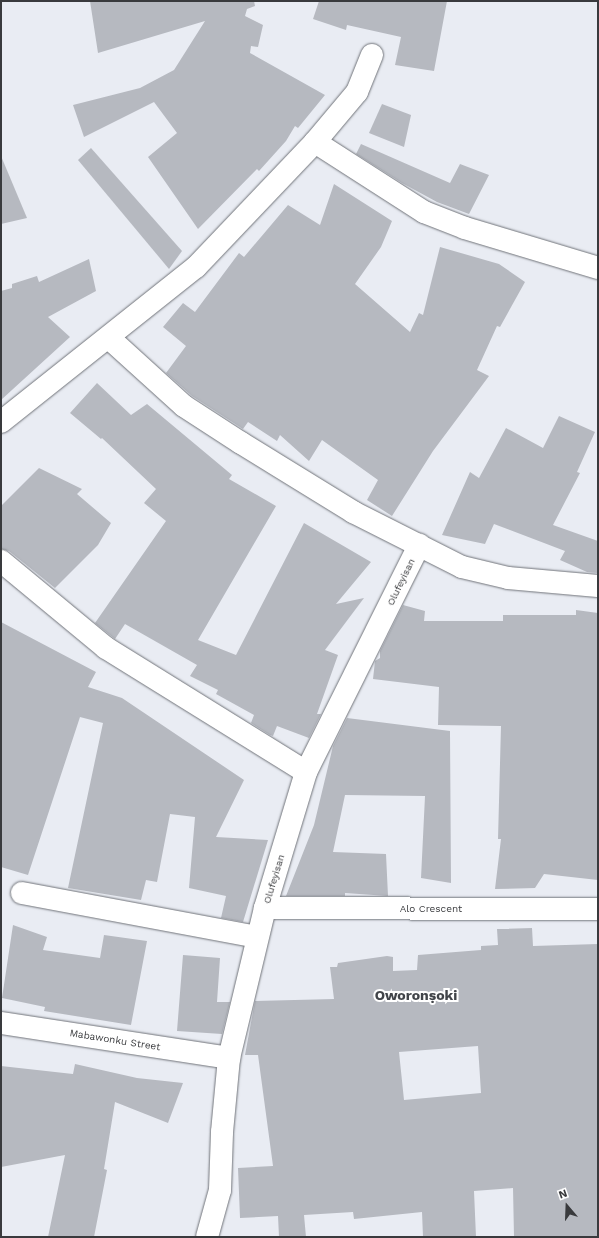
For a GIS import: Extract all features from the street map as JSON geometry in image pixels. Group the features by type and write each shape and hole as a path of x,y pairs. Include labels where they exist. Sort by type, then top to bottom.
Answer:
{"street":[{"path":"1,422 109,338 196,267 315,142 357,92 372,55"},
{"path":"315,142 424,212 465,228 598,268"},
{"path":"109,338 190,410 353,512 462,567 508,578 598,586"},
{"name":"Olufeyisan","path":"207,1237 220,1190 222,1132 229,1058 256,937 306,772 419,545"},
{"path":"1,561 106,648 306,772"},
{"path":"22,893 256,937"},
{"name":"Alo Crescent","path":"265,908 598,909"},
{"name":"Mabawonku Street","path":"1,1023 229,1058"}],"building":[{"path":"90,1 254,1 255,6 247,9 245,16 263,25 258,47 251,46 250,53 325,95 298,128 295,126 286,141 259,171 257,169 198,229 148,157 177,133 154,102 84,137 73,105 140,88 174,70 205,21 98,53"},
{"path":"319,1 447,1 434,71 395,65 401,37 347,25 346,30 313,19"},
{"path":"382,104 411,115 404,147 369,133"},
{"path":"361,144 450,183 460,164 489,175 469,214 437,202 402,183 356,154"},
{"path":"91,148 182,251 169,269 78,160"},
{"path":"1,156 27,218 1,224"},
{"path":"334,184 392,221 381,247 355,284 410,332 419,313 423,315 440,247 499,264 525,282 500,327 497,326 477,370 489,376 433,451 392,516 367,500 378,480 322,440 309,461 280,435 277,441 248,422 243,429 192,396 166,373 186,346 163,327 183,303 195,312 239,253 244,257 288,205 320,225"},
{"path":"89,259 96,291 48,317 70,337 1,400 1,291 12,288 12,284 37,276 39,282"},
{"path":"97,383 131,415 147,404 232,475 229,479 276,506 198,640 236,655 304,523 371,562 336,604 364,598 325,650 338,655 317,714 321,714 309,738 277,726 273,736 270,735 251,723 254,715 216,694 218,690 190,676 197,665 125,624 115,639 95,623 166,521 144,503 156,489 102,438 101,439 70,413"},
{"path":"559,416 595,432 577,472 580,473 553,525 598,541 598,573 587,572 560,560 565,551 494,524 485,544 442,535 470,472 479,478 506,428 543,448"},
{"path":"39,468 82,489 77,494 111,523 98,545 55,588 9,551 1,549 1,506"},
{"path":"403,605 425,611 424,621 503,621 503,615 576,615 576,610 598,613 598,880 544,874 535,888 495,889 501,839 498,839 501,726 438,725 439,687 373,679 375,661 380,658 380,651"},
{"path":"1,622 96,672 88,687 122,698 244,780 216,837 268,840 243,922 221,918 226,896 189,888 195,817 170,814 157,882 146,880 141,900 68,888 103,723 80,717 28,875 1,867"},
{"path":"347,718 450,731 451,883 421,878 425,796 345,795 333,852 386,854 388,896 345,893 345,896 286,896 314,825 333,746"},
{"path":"13,925 47,937 43,950 100,958 104,935 147,941 131,1025 44,1011 45,1007 2,998"},
{"path":"532,928 533,946 598,944 598,1237 514,1237 513,1188 474,1191 476,1237 423,1237 422,1212 354,1219 353,1212 304,1215 306,1237 279,1237 278,1216 240,1218 238,1168 273,1166 258,1055 245,1055 255,1001 334,999 330,967 337,967 338,963 387,956 393,957 393,971 417,970 418,955 481,950 481,946 498,945 497,929","holes":["478,1046 481,1093 404,1100 399,1052"]},
{"path":"183,955 220,958 217,1002 230,1002 222,1034 177,1031"},
{"path":"75,1064 137,1078 183,1083 168,1123 115,1102 104,1169 107,1170 94,1237 48,1237 65,1155 1,1167 1,1066 73,1074"}],"district":[{"name":"Oworonṣoki","path":"416,995"}]}
